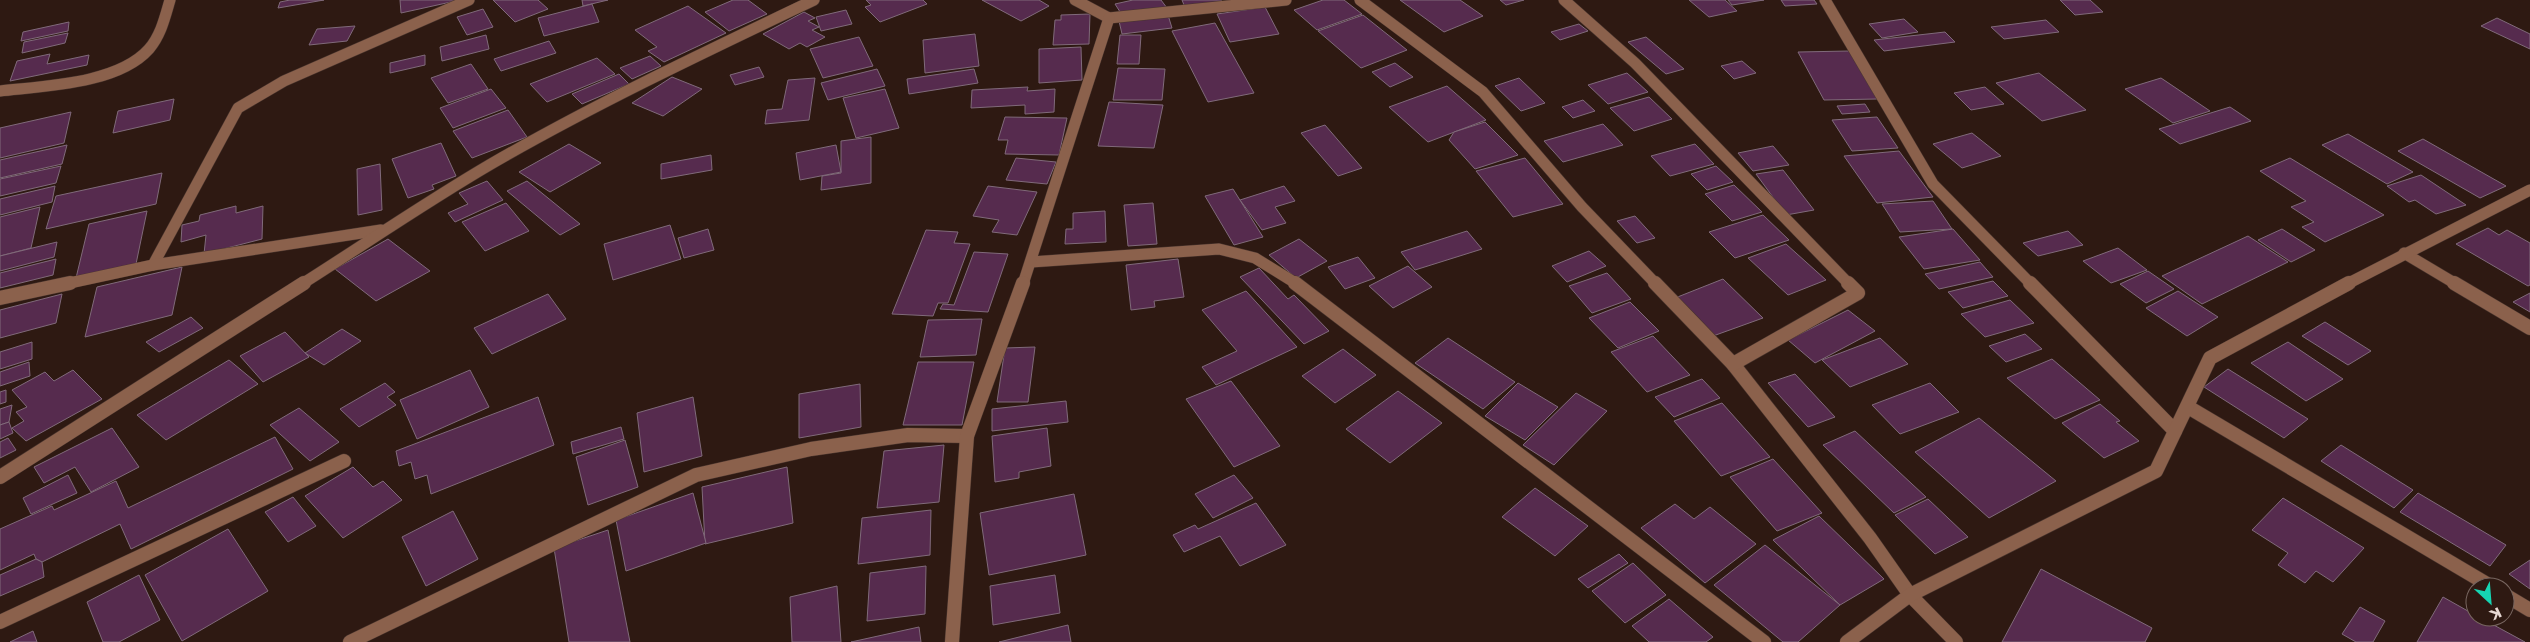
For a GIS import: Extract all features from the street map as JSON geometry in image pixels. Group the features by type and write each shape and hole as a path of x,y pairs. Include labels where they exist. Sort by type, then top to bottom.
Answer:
{"street":[{"path":"0,91 102,77 138,60 160,35 170,0"},
{"path":"153,265 238,108 284,81 469,0"},
{"path":"0,477 386,230 439,193 626,91 814,0"},
{"path":"1075,0 1109,18 1286,0"},
{"path":"1360,0 1483,92 1582,207 1733,364 1870,538 1910,595 1956,642"},
{"path":"1564,0 1635,63 1858,293 1733,364"},
{"path":"1825,0 1933,184 2175,431"},
{"path":"952,642 967,436 1031,262 1109,18"},
{"path":"1847,642 1910,595 2156,471 2210,358 2404,253 2530,190"},
{"path":"0,298 153,265 386,230"},
{"path":"1031,262 1219,249 1254,258 1285,275 1764,642"},
{"path":"2404,253 2530,328"},
{"path":"2188,407 2475,577"},
{"path":"350,642 696,475 840,444 908,435 967,436"},
{"path":"0,622 344,461"},
{"path":"2515,601 2530,610"}],"building":[{"path":"290,0 324,0 278,8 280,2"},
{"path":"400,0 460,0 401,13"},
{"path":"493,0 538,0 548,9 515,22"},
{"path":"582,0 608,0 583,6"},
{"path":"733,0 748,0 767,14 729,31 705,12"},
{"path":"866,0 923,0 927,4 880,22 865,7 871,5"},
{"path":"982,0 1039,0 1049,6 1021,21"},
{"path":"1133,0 1161,0 1167,8 1122,15 1115,4"},
{"path":"1182,0 1221,0 1223,4 1186,10"},
{"path":"1323,0 1344,0 1362,14 1317,30 1294,10"},
{"path":"1400,0 1460,0 1483,16 1444,32"},
{"path":"1500,0 1524,0 1506,5"},
{"path":"1689,0 1725,0 1737,11 1709,17"},
{"path":"1728,0 1764,0 1732,5"},
{"path":"1781,0 1814,0 1817,4 1785,6"},
{"path":"2060,0 2090,0 2103,12 2075,15"},
{"path":"592,4 599,22 544,36 538,18"},
{"path":"688,6 726,33 664,62 648,51 657,47 635,30"},
{"path":"1265,7 1279,34 1230,42 1217,14"},
{"path":"483,9 493,27 467,35 457,17"},
{"path":"846,10 852,24 821,31 816,17"},
{"path":"804,12 815,18 808,21 819,27 812,30 825,37 807,47 800,43 789,49 763,34"},
{"path":"1090,14 1089,44 1053,45 1055,20 1061,20 1061,15"},
{"path":"1168,15 1172,28 1122,34 1119,21"},
{"path":"1363,15 1407,50 1361,68 1318,31"},
{"path":"2497,18 2530,34 2530,49 2481,26"},
{"path":"1904,19 1918,32 1882,38 1869,24"},
{"path":"2046,20 2059,32 2004,39 1991,27"},
{"path":"69,22 68,31 21,41 23,32"},
{"path":"1215,23 1254,93 1208,102 1172,31"},
{"path":"1579,24 1588,31 1560,40 1551,32"},
{"path":"355,26 347,41 309,45 317,29"},
{"path":"1945,32 1955,42 1884,51 1874,40"},
{"path":"68,33 65,43 22,53 24,42"},
{"path":"975,34 979,66 925,73 923,40"},
{"path":"486,35 489,49 442,61 440,47"},
{"path":"1120,35 1141,35 1139,64 1117,64"},
{"path":"859,37 873,66 823,78 810,49"},
{"path":"1646,37 1684,69 1666,74 1628,42"},
{"path":"549,41 556,53 501,71 494,59"},
{"path":"1081,47 1082,80 1039,83 1039,49"},
{"path":"1849,51 1877,99 1824,100 1798,52"},
{"path":"50,54 47,64 89,55 87,65 10,81 17,61"},
{"path":"425,55 425,65 390,73 390,63"},
{"path":"650,56 661,66 632,79 620,68"},
{"path":"597,58 615,74 547,102 530,84"},
{"path":"1742,61 1756,73 1734,79 1721,66"},
{"path":"1395,63 1413,77 1390,87 1372,72"},
{"path":"471,64 488,89 448,103 431,78"},
{"path":"759,67 764,77 735,85 730,75"},
{"path":"1118,68 1165,69 1162,100 1113,100"},
{"path":"877,69 885,86 828,100 821,83"},
{"path":"974,69 978,83 909,94 907,79"},
{"path":"1627,73 1648,92 1608,104 1588,85"},
{"path":"2039,73 2086,110 2042,121 1996,83"},
{"path":"619,74 629,84 582,104 572,94"},
{"path":"672,77 702,89 663,116 632,103"},
{"path":"815,78 809,120 765,124 767,110 782,109 788,80"},
{"path":"1519,78 1545,103 1521,111 1495,86"},
{"path":"2161,78 2210,111 2173,123 2125,89"},
{"path":"1447,86 1486,120 1428,142 1389,107"},
{"path":"1028,87 1027,91 1055,89 1054,112 1025,114 1025,105 971,108 972,90"},
{"path":"1985,87 2004,104 1971,110 1954,93"},
{"path":"491,89 506,108 453,128 440,108"},
{"path":"885,89 899,128 856,138 843,98"},
{"path":"1649,97 1672,119 1634,131 1610,108"},
{"path":"174,99 170,120 113,133 118,111"},
{"path":"1583,100 1595,111 1573,118 1562,107"},
{"path":"1109,102 1163,105 1154,148 1098,146"},
{"path":"1865,104 1870,112 1842,114 1837,106"},
{"path":"2230,107 2251,121 2180,144 2159,129"},
{"path":"508,110 527,137 472,158 453,131"},
{"path":"71,112 64,143 0,158 0,128"},
{"path":"1005,117 1067,118 1059,155 1005,154 1008,140 998,140"},
{"path":"1877,117 1898,148 1852,151 1832,120"},
{"path":"1485,122 1518,155 1475,169 1449,140 1454,132"},
{"path":"1603,124 1623,145 1563,162 1544,141"},
{"path":"1325,125 1362,168 1338,176 1301,133"},
{"path":"1972,133 2001,156 1962,168 1933,144"},
{"path":"2348,134 2413,172 2387,184 2322,145"},
{"path":"871,137 871,183 821,190 822,176 841,173 841,141"},
{"path":"2423,139 2506,186 2480,198 2398,151"},
{"path":"441,143 456,176 432,185 434,189 408,198 392,159"},
{"path":"569,144 601,163 550,192 519,172"},
{"path":"1695,144 1714,164 1670,176 1651,156"},
{"path":"67,145 62,164 0,178 0,160"},
{"path":"836,145 841,172 800,180 796,153"},
{"path":"1773,146 1789,165 1753,171 1738,153"},
{"path":"1899,151 1933,197 1877,203 1844,156"},
{"path":"711,155 712,170 661,179 661,164"},
{"path":"1016,158 1056,162 1047,184 1006,180"},
{"path":"1525,158 1563,204 1513,217 1476,171"},
{"path":"2290,158 2384,215 2325,242 2302,227 2314,222 2291,207 2306,201 2260,171"},
{"path":"380,164 382,210 358,215 357,169"},
{"path":"61,166 56,183 0,196 0,179"},
{"path":"1716,166 1733,182 1707,190 1691,174"},
{"path":"1783,170 1814,210 1786,215 1756,174"},
{"path":"162,173 156,204 46,229 56,196"},
{"path":"2421,175 2466,205 2436,214 2415,200 2409,202 2387,186"},
{"path":"487,181 503,200 455,222 448,213 468,204 459,193"},
{"path":"527,181 580,224 560,235 507,191"},
{"path":"1734,185 1762,212 1732,221 1705,194"},
{"path":"55,186 52,202 0,215 0,199"},
{"path":"988,186 1037,192 1017,235 992,232 999,220 973,216"},
{"path":"1284,186 1295,201 1275,207 1286,223 1262,230 1240,200"},
{"path":"1233,189 1263,237 1234,245 1205,196"},
{"path":"1933,201 1952,229 1900,232 1882,204"},
{"path":"506,203 529,231 485,251 462,222"},
{"path":"1153,203 1157,244 1128,246 1124,205"},
{"path":"236,206 236,213 263,206 262,239 204,254 206,235 181,242 182,225 199,221 200,215"},
{"path":"40,207 31,248 0,256 0,217"},
{"path":"147,211 136,264 76,278 89,224"},
{"path":"1105,211 1106,242 1065,244 1066,229 1073,229 1073,213"},
{"path":"1763,215 1789,240 1735,258 1709,232"},
{"path":"1635,216 1655,238 1637,243 1617,221"},
{"path":"670,225 681,259 613,280 604,244"},
{"path":"2488,228 2499,235 2507,230 2530,243 2530,285 2528,286 2456,244"},
{"path":"708,229 714,250 684,258 678,238"},
{"path":"1953,229 1980,260 1924,269 1899,237"},
{"path":"2282,229 2315,250 2291,262 2258,240"},
{"path":"926,230 958,232 954,243 970,244 948,303 938,303 933,316 892,314"},
{"path":"1467,231 1482,249 1415,270 1401,252"},
{"path":"2068,231 2083,245 2038,256 2023,243"},
{"path":"2248,236 2288,262 2202,304 2162,276"},
{"path":"388,239 430,271 376,301 335,269"},
{"path":"1299,239 1327,261 1296,278 1269,255"},
{"path":"57,242 54,257 0,271 0,256"},
{"path":"1786,244 1826,280 1788,295 1748,258"},
{"path":"2118,248 2147,270 2111,283 2083,261"},
{"path":"1589,251 1606,266 1567,282 1552,266"},
{"path":"974,252 1008,254 988,312 940,309 943,304 954,305"},
{"path":"1358,257 1375,278 1345,289 1328,267"},
{"path":"56,259 53,275 0,288 0,273"},
{"path":"1178,259 1184,297 1154,301 1155,307 1131,310 1126,265"},
{"path":"1980,262 1993,277 1939,289 1925,274"},
{"path":"1408,266 1432,287 1393,308 1369,286"},
{"path":"182,267 172,315 85,337 97,287"},
{"path":"1259,268 1288,299 1294,295 1329,331 1304,344 1240,277"},
{"path":"2148,271 2174,289 2146,303 2120,284"},
{"path":"1607,273 1631,299 1592,313 1569,286"},
{"path":"1723,279 1763,318 1713,336 1675,298"},
{"path":"1993,281 2008,296 1963,308 1948,292"},
{"path":"1246,291 1297,347 1216,385 1202,367 1237,351 1202,310"},
{"path":"2178,291 2218,317 2187,336 2146,308"},
{"path":"2530,293 2530,312 2513,302"},
{"path":"62,294 56,323 0,338 0,310"},
{"path":"548,294 566,319 492,354 474,328"},
{"path":"2010,300 2034,323 1985,337 1961,314"},
{"path":"1630,302 1659,331 1618,348 1589,318"},
{"path":"1848,310 1875,331 1815,363 1788,340"},
{"path":"191,317 203,328 159,352 146,342"},
{"path":"982,319 976,355 920,357 928,320"},
{"path":"2325,322 2371,351 2348,365 2302,336"},
{"path":"342,329 361,341 324,365 305,353"},
{"path":"285,332 309,357 263,382 240,356"},
{"path":"2025,334 2042,349 2006,362 1989,346"},
{"path":"1653,336 1690,375 1647,392 1611,352"},
{"path":"1448,338 1515,382 1483,409 1415,363"},
{"path":"1880,338 1908,364 1850,387 1822,360"},
{"path":"32,342 32,359 0,369 0,352"},
{"path":"2288,342 2343,379 2306,401 2251,363"},
{"path":"1035,347 1028,402 997,402 1005,348"},
{"path":"1343,349 1376,375 1335,403 1302,376"},
{"path":"2052,359 2100,400 2055,419 2007,378"},
{"path":"229,360 258,384 166,440 137,415"},
{"path":"29,362 30,376 0,386 0,372"},
{"path":"918,362 974,362 962,425 903,425"},
{"path":"2228,369 2308,419 2284,438 2204,387"},
{"path":"73,370 102,399 26,441 12,428 24,421 16,412 27,407 12,390 45,372 54,381"},
{"path":"470,370 489,407 417,439 400,400"},
{"path":"1795,374 1835,417 1808,427 1768,383"},
{"path":"1702,379 1720,398 1674,417 1655,397"},
{"path":"1231,381 1280,446 1234,467 1186,399"},
{"path":"385,383 395,392 387,397 396,405 359,427 340,409"},
{"path":"1518,383 1558,407 1525,440 1485,416"},
{"path":"1930,383 1959,412 1900,434 1872,405"},
{"path":"860,384 861,427 799,438 799,394"},
{"path":"6,390 6,402 0,404 0,392"},
{"path":"1398,391 1442,423 1390,463 1346,429"},
{"path":"1576,393 1607,411 1554,465 1523,445"},
{"path":"538,397 554,445 431,494 427,475 415,479 411,462 399,466 396,451"},
{"path":"693,397 702,456 644,472 637,413"},
{"path":"1066,401 1068,422 992,431 992,409"},
{"path":"1722,403 1770,457 1721,476 1674,421"},
{"path":"2100,404 2120,421 2116,422 2139,441 2104,458 2062,423"},
{"path":"12,405 9,422 0,425 0,409"},
{"path":"299,408 339,442 310,461 270,425"},
{"path":"1979,418 2056,481 1989,518 1915,452"},
{"path":"9,422 13,433 0,439 0,425"},
{"path":"621,427 624,439 573,454 571,442"},
{"path":"112,428 139,467 91,492 75,467 44,483 34,467"},
{"path":"1047,428 1051,466 1019,472 1019,478 995,482 992,436"},
{"path":"1855,431 1926,497 1894,513 1823,445"},
{"path":"275,437 293,469 131,549 120,524 42,562 36,559 34,554 0,570 0,529 52,506 54,510 116,481 128,508"},
{"path":"8,438 16,450 0,458 0,442"},
{"path":"625,440 638,487 588,505 576,457"},
{"path":"944,445 939,502 877,508 884,451"},
{"path":"2341,445 2413,490 2394,508 2321,461"},
{"path":"1773,459 1822,513 1777,531 1730,477"},
{"path":"353,467 373,487 383,481 402,500 343,538 305,496"},
{"path":"787,467 793,523 705,544 702,487"},
{"path":"68,475 77,493 31,514 23,498"},
{"path":"1234,475 1253,498 1213,518 1195,494"},
{"path":"1535,488 1588,526 1555,556 1502,517"},
{"path":"693,493 706,543 626,571 616,520"},
{"path":"2418,493 2506,545 2490,566 2400,512"},
{"path":"1074,494 1086,555 989,575 980,513"},
{"path":"293,497 316,526 288,542 265,512"},
{"path":"2283,498 2364,548 2333,582 2316,571 2305,583 2278,565 2288,553 2252,530"},
{"path":"1928,499 1968,537 1935,554 1895,515"},
{"path":"1256,503 1286,545 1240,566 1220,536 1184,552 1173,535 1195,525 1198,529"},
{"path":"1675,504 1694,519 1710,507 1756,544 1705,583 1641,528"},
{"path":"931,510 930,555 858,564 862,518"},
{"path":"453,511 478,559 426,586 402,537"},
{"path":"1819,516 1884,579 1840,605 1773,540"},
{"path":"228,529 268,591 182,641 145,575"},
{"path":"608,530 630,642 569,642 554,548"},
{"path":"1765,545 1840,605 1798,642 1783,642 1714,585"},
{"path":"1619,554 1628,563 1588,588 1578,579"},
{"path":"36,559 42,562 44,577 0,596 0,575"},
{"path":"2530,560 2530,589 2515,577 2509,574"},
{"path":"1633,563 1666,595 1625,623 1592,591"},
{"path":"926,566 925,614 867,621 870,573"},
{"path":"2041,569 2152,628 2145,642 2002,642"},
{"path":"139,575 160,620 119,642 103,642 87,602"},
{"path":"1055,575 1060,613 993,625 990,586"},
{"path":"837,586 841,642 792,642 790,597"},
{"path":"2443,597 2465,609 2465,627 2497,627 2525,642 2417,642"},
{"path":"1669,599 1713,637 1706,642 1649,642 1632,626"},
{"path":"2360,607 2385,621 2373,642 2356,642 2342,634"},
{"path":"1068,625 1071,642 999,642"},
{"path":"919,627 921,642 851,642"},
{"path":"33,631 37,642 10,642"}]}
